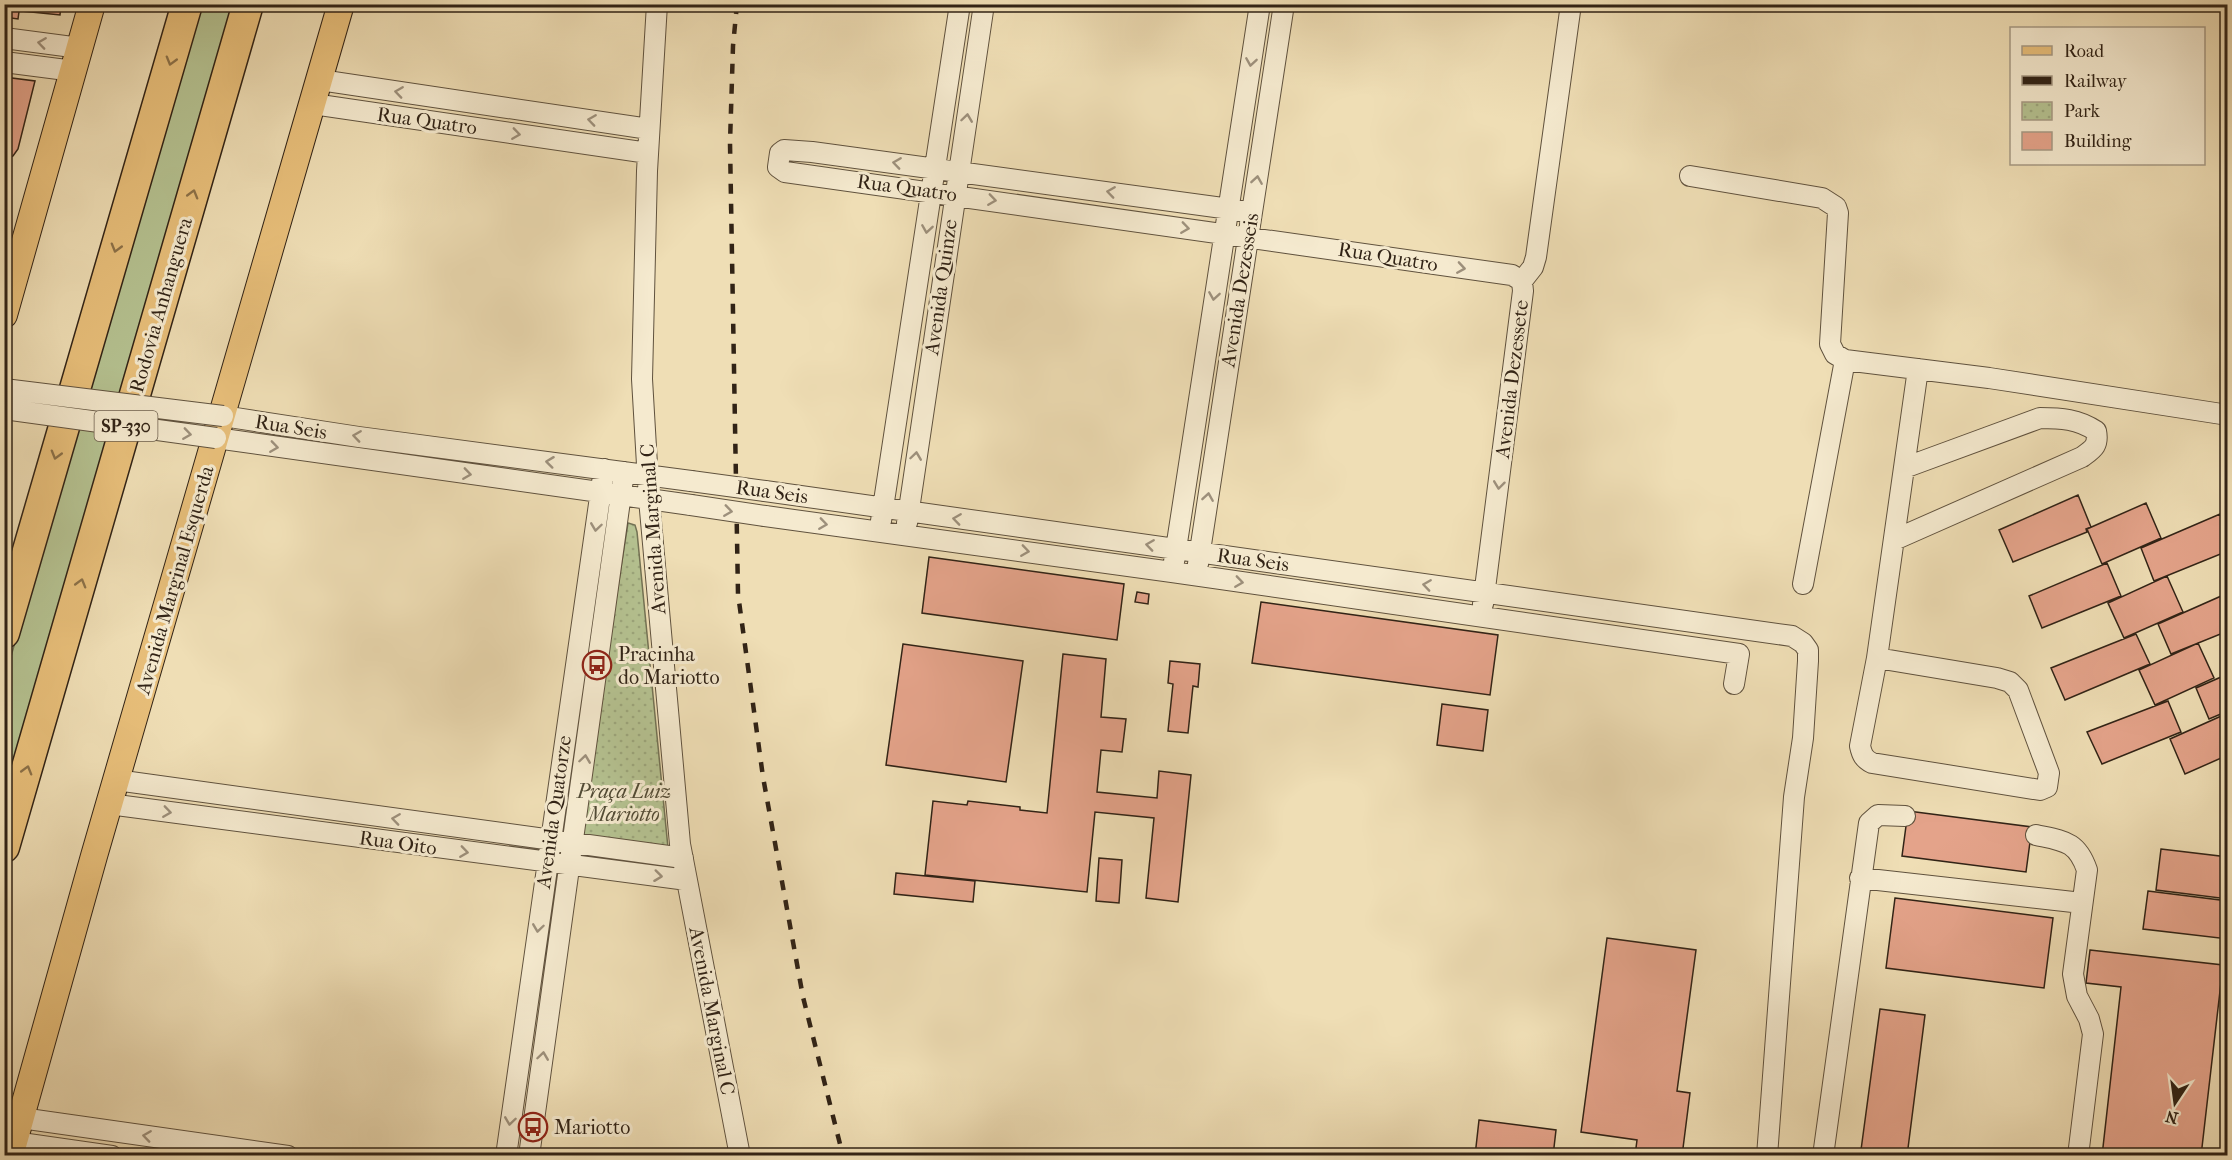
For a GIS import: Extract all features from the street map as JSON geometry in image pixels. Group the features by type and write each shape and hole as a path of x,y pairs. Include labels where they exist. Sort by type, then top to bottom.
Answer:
{"highway":[{"name":"SP-330","path":"4,633 187,4"},
{"name":"Rodovia Anhanguera","path":"4,847 248,4"}],"main road":[{"path":"4,315 92,4"},
{"name":"Avenida Marginal Esquerda","path":"12,1149 109,804 341,4"}],"street":[{"name":"Avenida Marginal C","path":"657,4 648,153 642,379 649,500 670,748 682,858 740,1155"},
{"name":"Avenida Quinze","path":"879,531 933,192 960,4"},
{"name":"Avenida Quinze","path":"905,535 984,4"},
{"name":"Avenida Dezesseis","path":"1172,572 1260,4"},
{"name":"Avenida Dezesseis","path":"1197,576 1284,4"},
{"name":"Avenida Dezessete","path":"1482,616 1523,291 1522,281 1533,267 1536,257 1571,4"},
{"path":"4,38 77,59"},
{"path":"4,62 77,59"},
{"name":"Rua Quatro","path":"316,92 650,129"},
{"name":"Rua Quatro","path":"316,92 648,153"},
{"name":"Rua Quatro","path":"1252,212 812,152 784,150 780,153 778,166 785,172 1224,233 1512,276 1522,281"},
{"path":"809,175 812,152"},
{"path":"1689,176 1822,198 1836,207 1838,213 1830,344 1835,354 1845,360 2228,415"},
{"path":"1803,584 1845,360"},
{"path":"1877,658 2004,679 2010,682 2018,690 2049,773 2047,787 2040,790 1872,763 1865,759 1860,746 1877,658 1918,369"},
{"name":"Rua Seis","path":"4,389 601,493 1739,654 1734,684"},
{"name":"Rua Seis","path":"4,409 359,437 765,491 1792,636 1803,643 1808,650 1803,738 1794,797 1786,890 1767,1155"},
{"path":"1894,540 2082,458 2093,449 2098,440 2096,430 2083,423 2064,418 2040,418 1904,468"},
{"name":"Avenida Quatorze","path":"506,1155 604,469"},
{"name":"Avenida Quatorze","path":"530,1155 624,472"},
{"path":"1461,613 1463,590"},
{"name":"Rua Oito","path":"116,780 682,858"},
{"name":"Rua Oito","path":"109,804 687,880"},
{"path":"1823,1155 1869,824 1878,815 1905,816"},
{"path":"2036,835 2072,845 2081,854 2087,870 2073,974 2077,996 2093,1034 2078,1155"},
{"path":"1860,878 2082,903"},
{"path":"21,1118 288,1155"},
{"path":"12,1149 112,1155"}],"green space":[{"path":"199,5 236,5 5,805 5,677"},
{"name":"Praça Luiz Mariotto","path":"628,523 635,525 637,532 668,848 579,837"}],"building":[{"path":"4,4 20,4 18,19 4,17"},
{"path":"23,4 61,4 60,15 22,11"},
{"path":"4,77 35,81 18,149 13,156 4,161"},
{"path":"2078,495 2091,527 2086,529 2087,532 2013,562 1999,530"},
{"path":"2146,503 2161,538 2102,564 2087,529"},
{"path":"2220,514 2228,532 2228,551 2154,581 2141,548"},
{"path":"929,557 1124,584 1117,640 922,613"},
{"path":"2107,563 2121,596 2042,628 2029,596"},
{"path":"2167,576 2183,612 2124,638 2108,603"},
{"path":"1137,592 1149,594 1148,604 1135,602"},
{"path":"2228,593 2228,631 2171,654 2158,624"},
{"path":"1261,602 1498,635 1490,695 1252,663"},
{"path":"2136,634 2150,664 2065,700 2051,668"},
{"path":"2198,643 2214,678 2155,705 2139,670"},
{"path":"903,644 1023,661 1006,782 886,765"},
{"path":"1063,654 1106,659 1101,717 1126,719 1122,752 1101,750 1097,792 1157,798 1159,771 1191,775 1178,902 1146,898 1154,818 1095,812 1087,892 925,875 933,801 967,805 968,801 1020,807 1020,810 1047,813"},
{"path":"1170,661 1200,664 1198,687 1193,686 1188,733 1168,731 1173,684 1168,683"},
{"path":"2228,674 2228,711 2209,719 2196,688"},
{"path":"2168,701 2181,732 2102,764 2087,732"},
{"path":"1442,704 1488,710 1483,751 1437,745"},
{"path":"2228,713 2228,755 2185,774 2170,739"},
{"path":"1908,811 2032,827 2026,872 1902,856"},
{"path":"2161,849 2228,857 2228,899 2156,890"},
{"path":"1099,858 1122,860 1119,903 1096,901"},
{"path":"896,873 975,881 973,902 894,894"},
{"path":"2148,891 2228,901 2228,939 2143,929"},
{"path":"1895,898 2053,918 2044,988 1886,968"},
{"path":"1607,938 1696,950 1677,1091 1690,1093 1682,1156 1635,1156 1637,1140 1581,1132"},
{"path":"2090,950 2223,965 2201,1156 2102,1156 2121,987 2086,983"},
{"path":"1880,1009 1925,1015 1907,1156 1861,1150"},
{"path":"1479,1120 1556,1130 1553,1156 1475,1156"}],"railway":[{"path":"737,4 733,46 730,143 738,594 763,777 803,997 843,1156"}],"place":[{"name":"Pracinha do Mariotto","path":"597,665"},
{"name":"Mariotto","path":"533,1127"}]}
